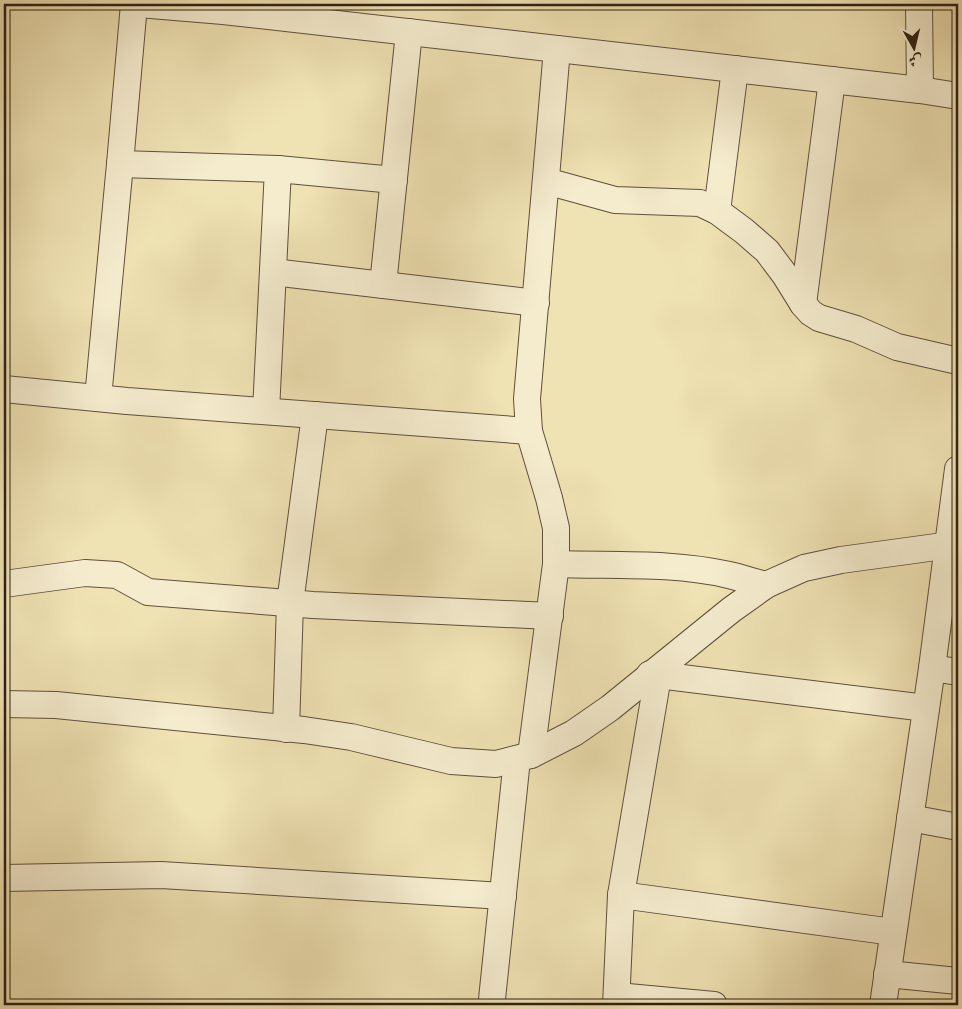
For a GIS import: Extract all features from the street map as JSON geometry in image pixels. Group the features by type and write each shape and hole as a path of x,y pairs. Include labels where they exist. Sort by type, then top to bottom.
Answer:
{"street":[{"path":"98,398 134,4"},
{"path":"139,4 224,7 409,32 920,90 958,96"},
{"path":"918,4 920,90"},
{"path":"383,285 409,32"},
{"path":"493,1005 503,896 524,757 550,616 556,564 556,528 529,430 527,399 557,49"},
{"path":"716,211 735,69"},
{"path":"803,304 832,80"},
{"path":"120,164 278,169 394,180"},
{"path":"266,411 278,169"},
{"path":"546,181 615,200 630,202 687,201 700,203 716,211 767,250 803,304 811,313 819,318 856,329 897,347 958,360"},
{"path":"273,272 536,303"},
{"path":"4,389 315,415 529,430"},
{"path":"286,729 290,603 315,415"},
{"path":"883,1005 932,668 953,544 958,470"},
{"path":"4,704 56,705 286,729 351,738 451,761 496,764 524,757 574,734 654,675 731,610 766,585 804,568 841,560 953,544"},
{"path":"556,564 694,569 729,574 766,585"},
{"path":"4,584 85,573 117,575 148,592 290,603 550,616"},
{"path":"932,668 958,672"},
{"path":"654,675 926,708"},
{"path":"654,675 621,895 617,1001 714,1005"},
{"path":"910,818 958,827"},
{"path":"4,878 161,874 503,896"},
{"path":"621,895 893,932"},
{"path":"887,974 958,981"}]}
